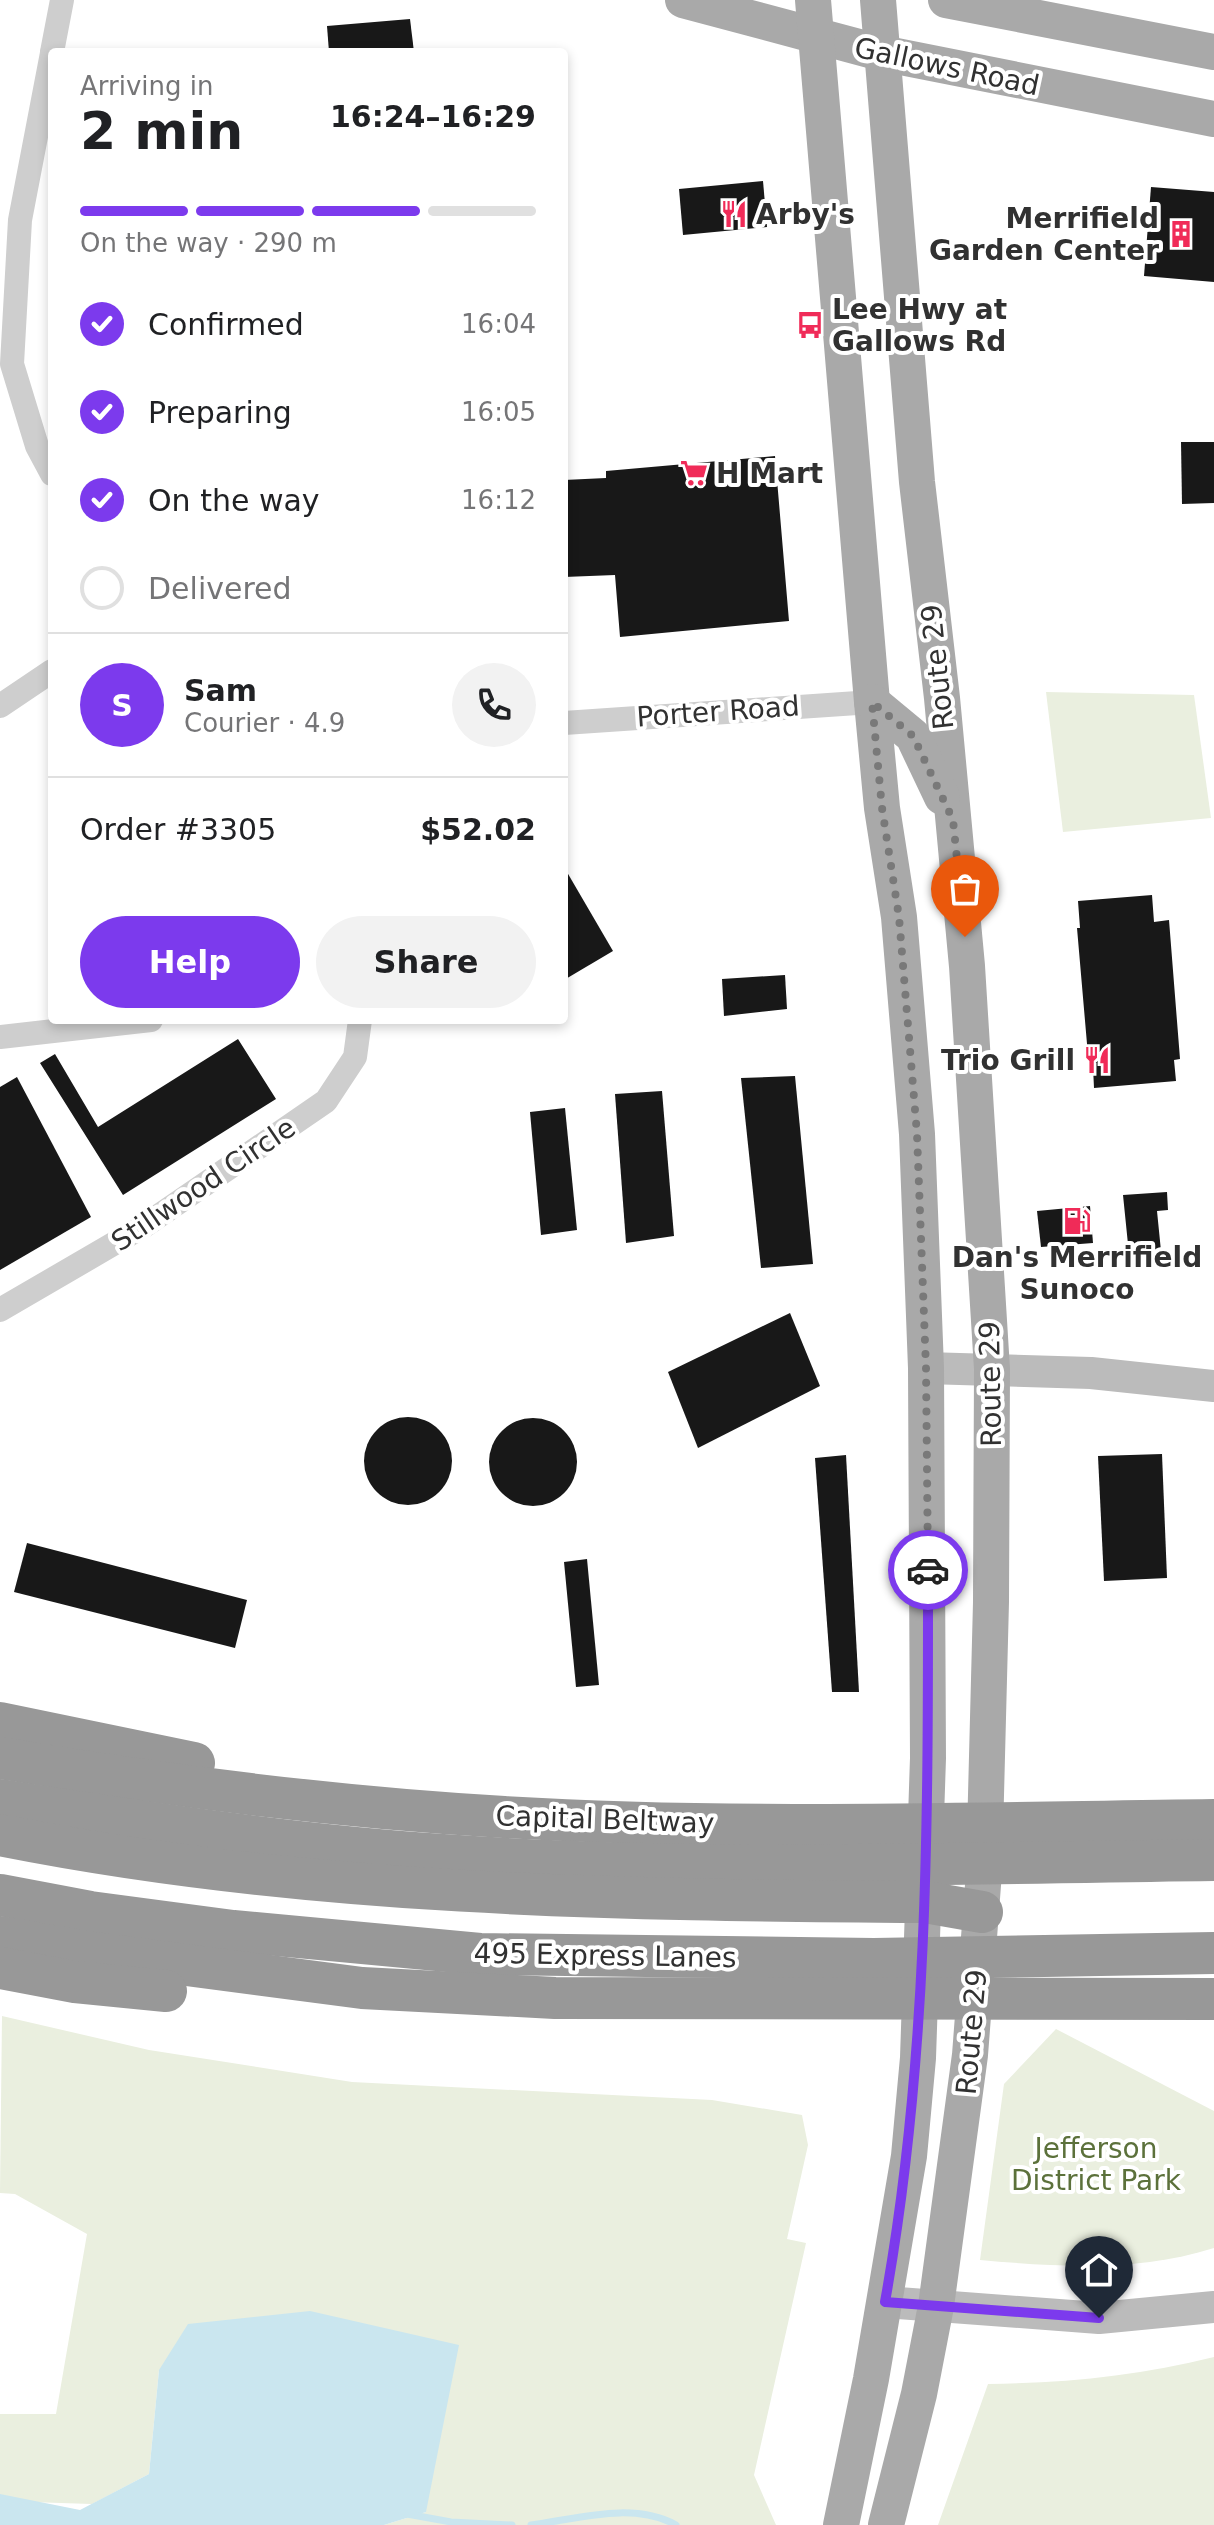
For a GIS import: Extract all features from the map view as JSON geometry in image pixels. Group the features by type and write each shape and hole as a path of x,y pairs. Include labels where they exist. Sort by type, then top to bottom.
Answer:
{"highway":[{"path":"0,1723 206,1766 354,1807"},
{"name":"Capital Beltway","path":"0,1758 146,1783 354,1807 506,1817 662,1823 1214,1820"},
{"path":"0,1800 172,1827 445,1855 773,1864 1214,1860"},
{"path":"0,1835 205,1868 359,1885 841,1912 982,1912"},
{"path":"0,1866 313,1905 576,1923 841,1912"},
{"name":"495 Express Lanes","path":"0,1895 90,1912 233,1931 480,1954 874,1959 1214,1953"},
{"path":"0,1937 95,1954 362,1988 555,1998"},
{"path":"0,1968 75,1982 251,2000 407,2005 555,1998 1214,1999"}],"main road":[{"name":"Gallows Road","path":"683,0 881,53 1214,119"},
{"name":"Route 29","path":"813,0 872,702 882,808 899,917 917,1134 926,1368 928,1758 918,2058 909,2156 885,2302 841,2525"},
{"name":"Route 29","path":"878,0 917,482 967,966 992,1369 987,1758 982,1912 970,2055 936,2306 919,2394 886,2525"},
{"path":"946,0 1214,52"},
{"path":"872,702 913,736 953,820"},
{"path":"926,1368 1091,1373 1214,1386"},
{"path":"885,2302 1099,2318 1214,2307"}],"street":[{"path":"53,48 62,0"},
{"path":"48,74 20,220 6,365 48,467"},
{"path":"0,706 48,674"},
{"name":"Porter Road","path":"568,723 872,702"},
{"path":"0,1037 115,1024"},
{"name":"Stillwood Circle","path":"0,1310 144,1226 326,1101 355,1057 359,1024"}],"green space":[{"path":"1046,692 1194,695 1211,818 1063,832"},
{"path":"2,2016 149,2050 352,2082 712,2100 802,2115 808,2145 787,2239 806,2243 754,2475 776,2525 384,2525 426,2512 159,2370 149,2474 92,2504 29,2502 0,2513 0,2414 56,2414 87,2234 15,2194 0,2193"},
{"name":"Jefferson District Park","path":"1056,2029 1214,2111 1214,2248 1157,2261 1098,2266 980,2260 1004,2084"},
{"path":"1214,2357 1214,2525 938,2525 988,2384 1102,2377"}],"water":[{"path":"310,2311 459,2345 426,2512 384,2525 0,2525 0,2494 80,2510 149,2474 159,2370 188,2324"}],"building":[{"path":"410,19 414,48 329,48 327,26"},
{"path":"763,181 767,227 683,235 679,189"},
{"name":"Merrifield Garden Center","path":"1151,187 1214,192 1214,282 1144,276"},
{"path":"1181,442 1214,442 1214,503 1182,504"},
{"path":"775,456 789,621 620,637 615,575 568,577 568,480 606,478 606,471"},
{"path":"568,874 613,951 568,978"},
{"path":"1152,895 1154,922 1169,920 1180,1059 1174,1060 1176,1081 1094,1088 1093,1067 1089,1067 1077,928 1080,928 1078,901"},
{"path":"785,975 787,1009 724,1016 722,979"},
{"path":"238,1039 276,1099 123,1195 40,1063 55,1054 98,1127"},
{"path":"795,1076 813,1264 761,1268 741,1078"},
{"path":"17,1077 91,1217 0,1270 0,1087"},
{"path":"662,1091 674,1236 626,1243 615,1094"},
{"path":"565,1108 577,1230 541,1235 530,1112"},
{"path":"1167,1192 1168,1210 1157,1211 1162,1261 1130,1264 1123,1195"},
{"path":"1090,1206 1093,1243 1041,1247 1037,1211"},
{"path":"790,1313 820,1386 698,1448 668,1372"},
{"path":"408,1417 433,1424 445,1436 452,1461 445,1486 433,1498 408,1505 383,1498 371,1486 364,1461 371,1436 383,1424"},
{"path":"533,1418 558,1425 570,1437 577,1462 570,1487 558,1499 533,1506 508,1499 496,1487 489,1462 496,1437 508,1425"},
{"path":"1162,1454 1167,1578 1104,1581 1098,1456"},
{"path":"846,1455 859,1692 832,1692 815,1458"},
{"path":"27,1543 247,1600 235,1648 14,1592"},
{"path":"587,1559 599,1685 576,1687 564,1562"}],"waterway":[{"path":"531,2525 623,2513 642,2514 676,2525"},
{"path":"407,2514 451,2522 512,2525"}],"way so far":[{"path":"928,1570 926,1368 917,1134 899,917 882,808 872,702 913,736 953,820 965,937"}],"place":[{"name":"Arby's","path":"734,214"},
{"name":"Merrifield Garden Center","path":"1181,234"},
{"name":"Lee Hwy at Gallows Rd","path":"810,325"},
{"name":"H Mart","path":"694,473"},
{"name":"Trio Grill","path":"1097,1060"},
{"name":"Dan's Merrifield Sunoco","path":"1077,1221"}],"route":[{"path":"928,1570 926,1869 918,2058 909,2156 885,2302 1099,2318"}]}
